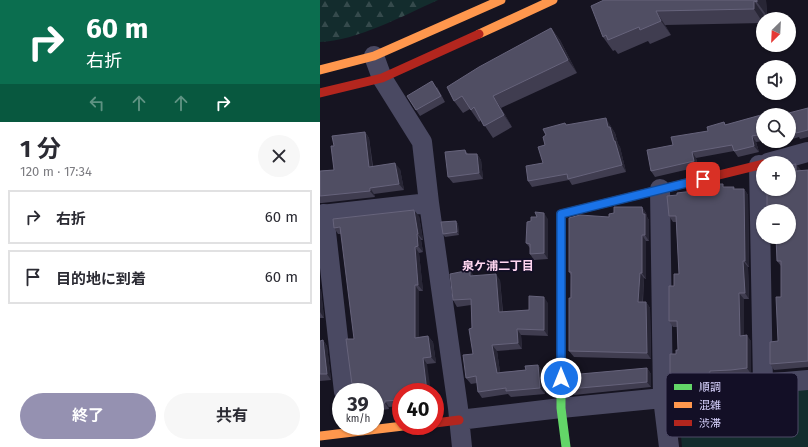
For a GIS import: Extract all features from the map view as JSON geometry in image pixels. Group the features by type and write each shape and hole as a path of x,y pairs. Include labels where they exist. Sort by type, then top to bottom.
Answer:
{"street":[{"path":"320,70 374,56 501,0"},
{"path":"320,93 382,78 553,0"},
{"path":"374,56 382,78 422,142 462,447"},
{"path":"793,156 808,152"},
{"path":"566,447 561,408 561,214 756,166"},
{"path":"660,189 663,398 666,422"},
{"path":"763,196 763,373"},
{"path":"343,383 322,214 429,203"},
{"path":"798,381 808,380"},
{"path":"444,422 666,398"},
{"path":"320,436 332,433"},
{"path":"668,437 669,447"}],"green space":[{"path":"320,0 438,0 396,20 364,32 334,41 320,42"},
{"path":"808,389 808,447 682,447 681,437 798,437 798,390"}],"building":[{"path":"604,0 757,0 757,2 754,1 754,9 656,11 661,21 640,30 639,27 608,40 606,35 603,37 591,6"},
{"path":"551,28 568,60 493,96 504,115 484,126 474,107 471,110 462,96 454,101 447,87 479,67"},
{"path":"432,81 441,96 416,110 407,96"},
{"path":"808,108 808,130 796,133 796,111"},
{"path":"756,116 756,135 752,136 754,146 734,151 732,145 692,152 694,161 651,171 647,150 673,145 671,137 708,131 707,127 724,122 725,125"},
{"path":"606,118 622,165 568,179 567,174 528,181 526,166 543,163 538,147 545,145 543,137 546,135 543,129 565,123 566,125"},
{"path":"365,132 369,167 395,163 399,184 370,188 370,191 320,196 320,171 334,170 331,146 334,146 332,136"},
{"path":"465,150 466,154 477,154 479,173 448,177 445,152"},
{"path":"808,170 808,361 770,364 770,342 778,341 776,297 781,297 781,261 777,261 776,244 796,244 796,204 767,204 767,196 796,196 796,171"},
{"path":"707,184 723,184 723,187 744,189 745,261 743,261 745,293 739,293 740,336 747,335 747,368 710,371 710,373 670,373 670,354 676,354 676,350 678,350 677,321 669,321 669,286 674,286 674,274 679,274 676,216 669,216 667,196 693,191 693,187"},
{"path":"614,207 642,207 643,214 645,214 645,235 642,235 642,273 640,273 638,302 646,302 647,353 569,351 569,298 571,298 571,272 569,272 569,218 580,215 609,217 609,214 614,213"},
{"path":"414,210 418,234 418,246 415,247 418,285 415,285 415,338 428,336 431,357 423,358 426,383 392,383 392,401 385,401 385,403 384,383 352,383 346,339 354,339 340,227 334,228 333,219"},
{"path":"535,212 544,213 544,253 530,254 530,244 526,243 527,222 531,221 531,217 537,217"},
{"path":"456,221 457,232 443,234 441,222"},
{"path":"470,270 470,276 496,274 499,312 529,310 529,296 544,297 544,330 517,329 518,343 492,345 497,373 526,370 525,366 538,365 540,388 506,391 506,388 478,392 476,376 466,378 463,355 473,354 469,329 472,328 471,299 453,300 450,274"},
{"path":"323,340 327,374 320,374 320,341"},
{"path":"647,368 647,382 569,389 569,375"}],"traffic: fast":[{"path":"561,226 561,408 566,447"}],"traffic: slow":[{"path":"320,70 374,56 501,0"},
{"path":"479,34 553,0"},
{"path":"320,436 392,427"}],"traffic: jam":[{"path":"320,93 382,78 479,34"},
{"path":"561,226 561,214 756,166"},
{"path":"444,422 459,420"}],"district":[{"name":"泉ケ浦二丁目","path":"498,266"}],"route":[{"path":"561,378 561,214 703,179"}]}
